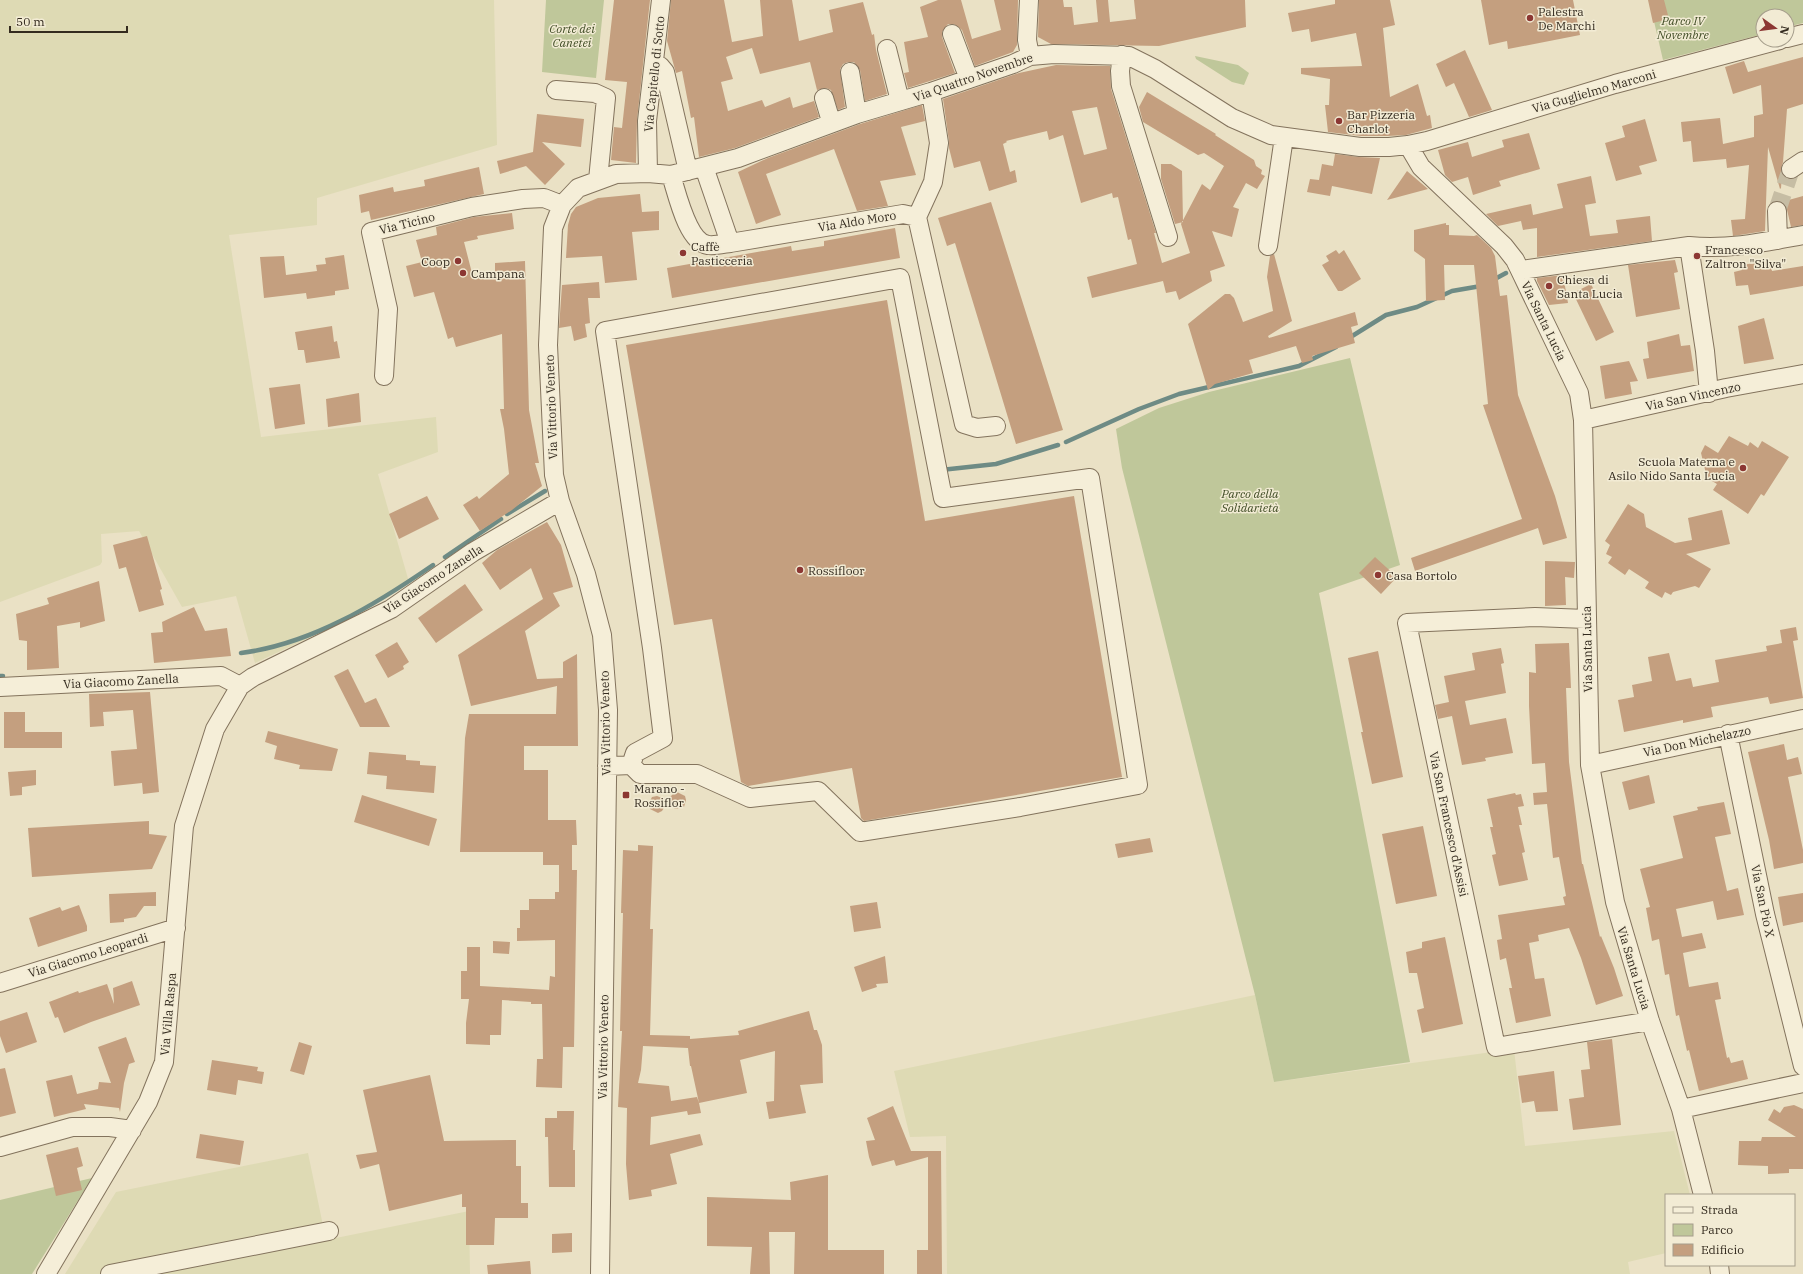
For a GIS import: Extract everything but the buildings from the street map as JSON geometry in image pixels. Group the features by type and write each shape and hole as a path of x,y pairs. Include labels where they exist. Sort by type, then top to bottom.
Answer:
{"street":[{"name":"Via Capitello di Sotto","path":"648,173 647,121 661,0"},
{"path":"1029,0 1027,40 1030,56"},
{"path":"952,34 969,79"},
{"name":"Via Guglielmo Marconi","path":"1408,145 1615,84 1755,47"},
{"path":"887,49 900,101"},
{"name":"Via Quattro Novembre","path":"648,173 688,171 738,158 830,120 857,114 931,92 1030,56 1054,54 1122,54 1155,69 1232,118 1266,134 1360,147 1408,145"},
{"path":"1122,54 1120,71 1121,86 1168,237"},
{"path":"654,69 660,66 665,72 688,171 730,243"},
{"path":"850,72 857,114"},
{"path":"556,90 594,93 606,98 598,180"},
{"path":"931,92 939,143 933,182 917,217 964,424 976,428 996,426"},
{"path":"824,98 830,120"},
{"path":"1268,246 1284,137"},
{"name":"Via Santa Lucia","path":"1408,145 1421,166 1504,246 1515,260 1579,393 1583,420 1590,765 1615,902 1650,1021 1681,1109 1703,1194"},
{"name":"Via Aldo Moro","path":"688,171 689,229 696,239 707,245 730,243 903,214 917,217"},
{"name":"Via Vittorio Veneto","path":"600,1274 608,710 602,635 586,574 560,501 554,475 548,345 553,228 562,205 578,188 616,174 648,173"},
{"name":"Via Ticino","path":"384,376 388,309 371,232 472,207 523,199 544,198 562,205"},
{"path":"1777,210 1778,240"},
{"path":"1520,270 1689,246 1711,248 1778,240 1803,235"},
{"path":"1689,246 1705,351 1709,393"},
{"path":"607,766 631,765 640,774 697,774 750,798 818,791 860,832 1012,808 1138,785 1090,478 943,498 900,278 605,331 652,648 663,738 635,753 631,765"},
{"name":"Via San Vincenzo","path":"1583,420 1803,374"},
{"name":"Via Giacomo Zanella","path":"215,729 240,686 254,677 391,609 473,552 560,501"},
{"name":"Via San Francesco d'Assisi","path":"1586,619 1535,617 1407,623 1496,1046 1650,1021"},
{"name":"Via Giacomo Zanella","path":"0,686 221,676 240,686"},
{"name":"Via Don Michelazzo","path":"1590,765 1803,719"},
{"name":"Via Villa Raspa","path":"46,1274 148,1102 164,1062 184,826 215,729"},
{"name":"Via San Pio X","path":"1728,734 1765,914 1803,1066"},
{"name":"Via Giacomo Leopardi","path":"0,983 176,928"},
{"path":"1681,1109 1803,1083"},
{"path":"0,1147 72,1127 110,1127 132,1130"},
{"path":"110,1274 329,1231"}],"shaded area":[{"path":"0,0 494,0 497,145 317,198 317,225 229,235 261,437 436,417 438,452 378,474 409,582 389,595 319,633 255,663 236,596 182,607 139,531 101,534 102,562 100,565 0,602"},
{"path":"1255,995 1274,1082 1514,1049 1525,1146 1674,1131 1690,1194 1665,1194 1665,1253 1628,1262 1630,1274 947,1274 946,1136 910,1137 894,1071"},
{"path":"308,1153 326,1240 469,1211 470,1274 65,1274 116,1192"}],"green space":[{"name":"Corte dei Canetei","path":"546,0 604,0 596,78 542,72"},
{"name":"Parco IV Novembre","path":"1649,0 1803,0 1803,23 1795,25 1795,8 1755,8 1755,36 1663,60"},
{"path":"1195,56 1238,65 1249,73 1244,85 1232,82 1196,59"},
{"name":"Parco della Solidarietà","path":"1350,358 1400,565 1319,593 1410,1062 1274,1082 1255,995 1122,468 1116,429 1159,408 1209,392"},
{"path":"92,1178 32,1274 0,1274 0,1200"}],"waterway":[{"path":"1493,280 1506,273"},
{"path":"1349,338 1386,315 1417,307 1452,291 1481,286"},
{"path":"1066,442 1139,409 1179,394 1299,366 1336,347"},
{"path":"941,470 996,464 1058,445"},
{"path":"507,514 545,491"},
{"path":"445,557 501,519"},
{"path":"241,653 292,641 342,621 411,580 433,565"}],"tunnel":[{"path":"1777,211 1791,169"}],"place":[{"name":"Palestra De Marchi","path":"1530,18"},
{"name":"Bar Pizzeria Charlot","path":"1339,121"},
{"name":"Caffè Pasticceria","path":"683,253"},
{"name":"Francesco Zaltron \"Silva\"","path":"1697,256"},
{"name":"Coop","path":"458,261"},
{"name":"Campana","path":"463,273"},
{"name":"Chiesa di Santa Lucia","path":"1549,286"},
{"name":"Scuola Materna e Asilo Nido Santa Lucia","path":"1743,468"},
{"name":"Rossifloor","path":"800,570"},
{"name":"Casa Bortolo","path":"1378,575"},
{"name":"Marano - Rossiflor","path":"626,795"}]}
